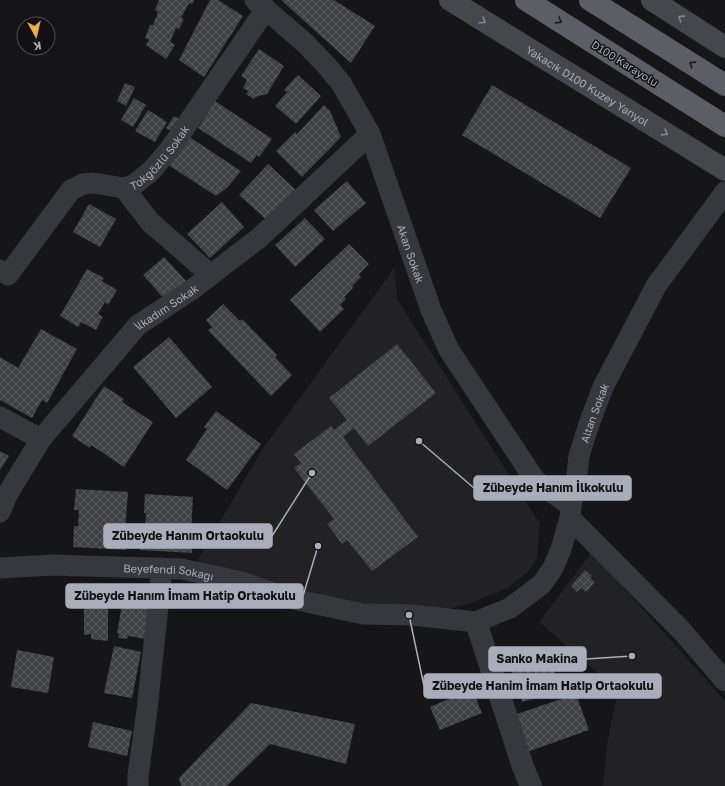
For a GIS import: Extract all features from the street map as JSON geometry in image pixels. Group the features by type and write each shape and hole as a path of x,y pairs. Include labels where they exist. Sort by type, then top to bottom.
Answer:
{"highway":[{"name":"D100 Karayolu","path":"526,0 725,126"},
{"path":"590,0 725,85"}],"main road":[{"name":"Yakacık D100 Kuzey Yanyol","path":"450,0 725,170"},
{"path":"652,0 725,47"}],"street":[{"name":"Akan Sokak","path":"261,4 326,64 341,84 370,134 431,310 449,350 535,480 571,512 681,630 725,681"},
{"name":"Tokgözlü Sokak","path":"4,272 71,190 83,184 94,183 124,188 135,184 151,171 170,149 261,4"},
{"name":"İlkadım Sokak","path":"0,512 7,495 41,439 138,325 190,291 259,238 370,134"},
{"path":"124,188 150,222 211,275"},
{"name":"Altan Sokak","path":"476,622 510,608 542,584 553,568 561,549 571,512 579,456 603,387 656,286 725,192"},
{"path":"0,416 41,439"},
{"name":"Beyefendi Sokağı","path":"0,568 53,565 182,568 242,582 284,597 363,614 412,615 476,622"},
{"path":"138,786 162,568"},
{"path":"476,622 531,786"}],"shaded area":[{"path":"395,267 397,299 540,524 537,558 529,571 507,588 471,603 449,609 423,610 343,601 197,561 262,450"},
{"path":"592,552 725,701 725,786 603,786 607,744 618,690 539,622"}],"building":[{"path":"159,0 194,0 192,4 189,3 181,18 184,19 179,29 176,28 170,42 175,45 166,59 146,45 149,40 145,38 150,25 153,25 158,12 155,10"},
{"path":"210,0 218,0 243,16 204,77 179,60"},
{"path":"281,0 334,0 375,26 351,63"},
{"path":"259,49 284,66 267,94 255,97 254,99 246,94 248,91 243,88 247,80 241,76"},
{"path":"298,75 321,96 296,124 275,106 287,92 284,90"},
{"path":"125,83 135,87 126,106 117,101"},
{"path":"492,85 631,168 600,218 462,135"},
{"path":"134,98 146,105 133,127 121,120"},
{"path":"215,101 272,139 259,157 257,155 251,163 198,128"},
{"path":"324,105 330,111 341,137 302,177 276,151 295,132 297,134"},
{"path":"148,110 167,122 155,142 135,131"},
{"path":"174,116 183,121 175,133 166,128"},
{"path":"188,136 241,171 228,187 216,196 170,166"},
{"path":"268,164 297,191 269,222 239,195"},
{"path":"347,181 366,203 333,231 314,210"},
{"path":"222,202 244,227 210,258 187,234"},
{"path":"89,204 116,219 100,247 73,232"},
{"path":"305,218 325,239 295,267 275,245"},
{"path":"349,244 369,264 359,274 361,277 344,297 346,299 340,305 344,309 320,332 290,300"},
{"path":"164,257 186,281 165,300 143,275"},
{"path":"87,269 104,278 102,281 117,290 108,305 105,302 98,314 103,317 96,330 81,322 78,327 60,316"},
{"path":"223,304 240,321 242,319 277,355 275,357 292,375 271,396 208,330 212,327 206,320"},
{"path":"41,329 77,349 47,403 42,400 32,418 0,400 0,357 18,368"},
{"path":"169,337 212,387 176,418 133,367"},
{"path":"397,344 436,393 368,446 354,428 343,437 418,537 372,571 347,540 342,544 327,524 334,519 294,468 301,463 294,454 331,426 334,430 347,420 329,398"},
{"path":"104,386 124,399 122,402 153,422 124,467 91,445 90,448 72,436"},
{"path":"216,411 261,444 227,490 186,460 207,429 204,427"},
{"path":"0,451 9,456 0,470"},
{"path":"76,489 128,492 125,530 127,531 126,550 73,547 74,526 78,526 79,510 74,510"},
{"path":"145,494 193,497 191,533 193,533 192,553 140,550 141,528 145,528"},
{"path":"585,570 592,576 590,578 595,582 586,592 581,588 577,592 571,586"},
{"path":"123,599 152,604 147,639 128,636 127,639 118,638 119,633 117,633"},
{"path":"108,604 108,641 91,639 91,634 84,635 84,605"},
{"path":"114,646 141,652 132,698 104,693"},
{"path":"525,648 544,656 552,664 561,691 522,702 506,653"},
{"path":"17,650 54,657 48,693 11,687"},
{"path":"472,689 482,713 440,730 430,707"},
{"path":"576,694 589,730 524,753 511,716"},
{"path":"251,703 355,724 346,764 270,744 227,786 181,786 179,778"},
{"path":"93,722 132,731 127,756 88,747"}],"place":[{"name":"Zübeyde Hanım İlkokulu","path":"419,441"},
{"name":"Zübeyde Hanım Ortaokulu","path":"312,473"},
{"name":"Zübeyde Hanım İmam Hatip Ortaokulu","path":"318,546"},
{"name":"Zübeyde Hanim İmam Hati̇p Ortaokulu","path":"409,615"},
{"name":"Sanko Makina","path":"632,656"}]}
